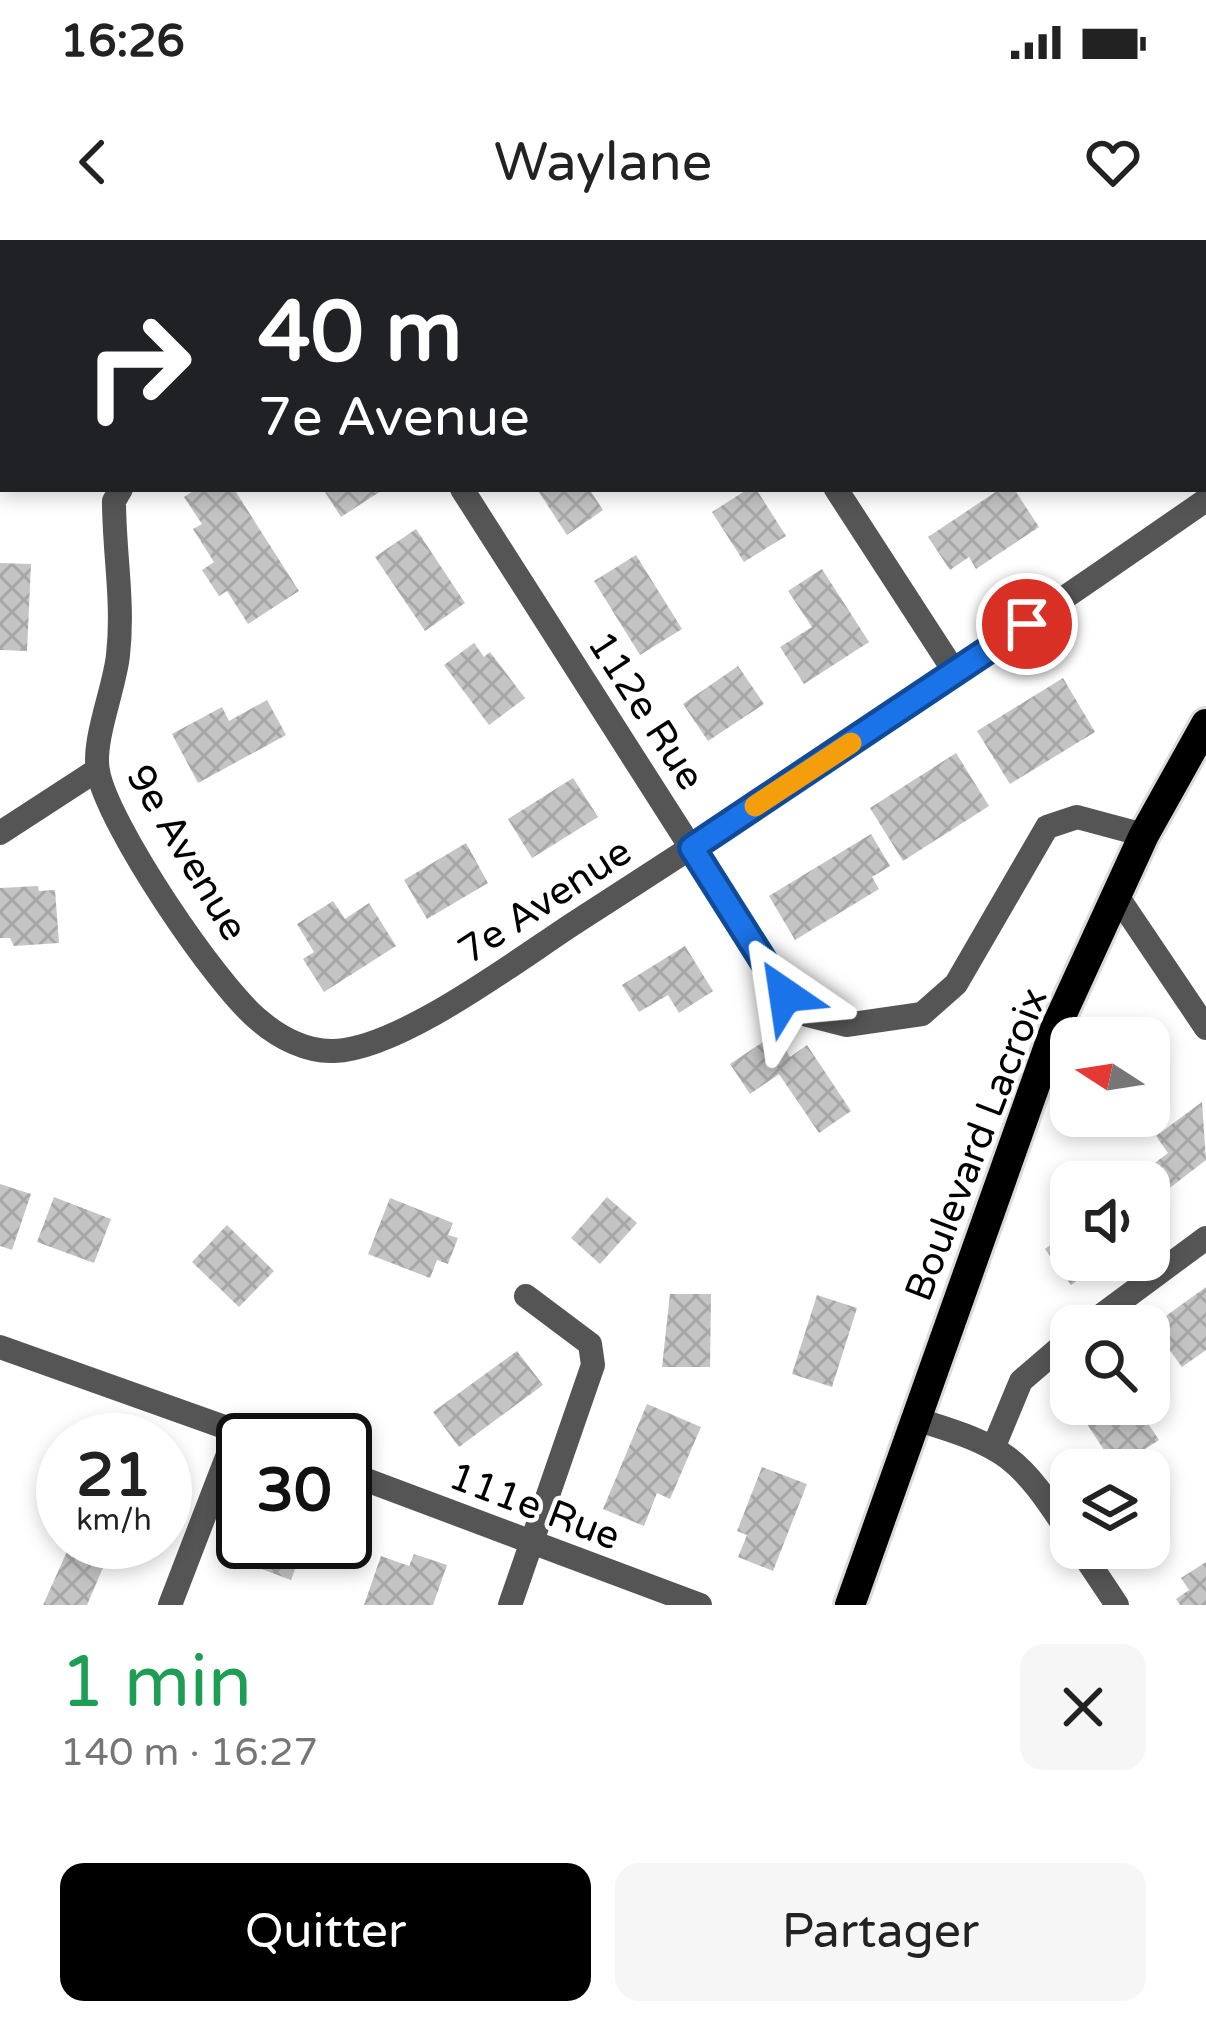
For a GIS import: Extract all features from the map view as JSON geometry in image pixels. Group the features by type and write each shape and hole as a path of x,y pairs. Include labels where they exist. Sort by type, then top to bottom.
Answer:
{"main road":[{"name":"Boulevard Lacroix","path":"850,1605 1055,1029 1144,835 1206,724"}],"street":[{"name":"9e Avenue","path":"119,492 114,501 123,595 118,658 97,770 125,833 201,952 256,1019 289,1042 327,1052"},
{"name":"112e Rue","path":"464,492 785,995 807,1015 846,1025 922,1015 956,984 1047,827 1076,817 1144,835"},
{"path":"838,492 956,674"},
{"name":"7e Avenue","path":"327,1052 366,1049 470,990 956,674 1206,500"},
{"path":"0,833 97,770"},
{"path":"1117,896 1206,1028"},
{"path":"1116,1305 1206,1238"},
{"path":"510,1605 593,1365 590,1344 526,1296"},
{"path":"0,1347 216,1424"},
{"path":"994,1446 1022,1381 1050,1356"},
{"path":"915,1419 994,1446 1024,1468 1050,1506"},
{"name":"111e Rue","path":"372,1482 700,1605"},
{"path":"170,1605 216,1507"},
{"path":"1093,1569 1117,1605"}],"building":[{"path":"192,492 236,492 299,591 248,624 227,591 219,596 202,570 214,562 193,529 202,524 184,497"},
{"path":"325,492 379,492 341,517"},
{"path":"539,492 591,492 603,510 567,535"},
{"path":"743,492 758,492 786,536 744,562 712,512"},
{"path":"996,492 1016,492 1039,527 976,569 969,557 950,570 928,537"},
{"path":"416,529 465,603 425,631 375,557"},
{"path":"636,555 682,629 640,655 594,581"},
{"path":"0,563 31,564 27,651 0,650"},
{"path":"822,569 869,642 804,684 780,647 812,627 788,591"},
{"path":"474,643 484,657 490,652 525,698 489,725 444,665"},
{"path":"738,666 764,704 708,741 683,704"},
{"path":"1063,678 1095,732 1010,784 977,731"},
{"path":"267,700 286,735 198,783 172,734 222,707 229,721"},
{"path":"956,753 989,806 903,861 870,808"},
{"path":"573,778 598,817 532,858 508,819"},
{"path":"871,834 890,866 872,877 879,889 795,940 769,896"},
{"path":"466,843 488,883 427,919 404,880"},
{"path":"38,886 39,891 55,890 59,943 14,946 10,938 0,938 0,888"},
{"path":"333,901 345,919 369,903 396,946 324,992 303,959 314,952 297,924"},
{"path":"685,946 713,991 679,1013 668,995 639,1012 622,985"},
{"path":"775,1034 790,1057 807,1045 851,1111 819,1133 779,1074 750,1094 730,1064"},
{"path":"1202,1102 1206,1160 1170,1188 1170,1161 1157,1161 1168,1153 1157,1137 1170,1137 1170,1126"},
{"path":"0,1184 31,1194 12,1250 0,1246"},
{"path":"54,1197 111,1219 94,1263 37,1242"},
{"path":"607,1197 637,1223 600,1264 571,1238"},
{"path":"390,1198 453,1223 448,1235 458,1238 448,1264 437,1260 430,1278 368,1254"},
{"path":"227,1225 274,1271 239,1307 192,1262"},
{"path":"1206,1287 1206,1350 1182,1367 1170,1351 1170,1313"},
{"path":"670,1294 711,1294 710,1367 662,1367"},
{"path":"817,1295 857,1308 832,1387 792,1374"},
{"path":"517,1351 543,1385 459,1447 433,1412"},
{"path":"647,1404 701,1427 670,1499 657,1493 644,1526 603,1509"},
{"path":"1088,1425 1149,1425 1159,1440 1145,1449 1103,1449"},
{"path":"762,1467 807,1484 773,1571 738,1557 747,1535 737,1531"},
{"path":"414,1554 447,1565 433,1605 364,1605 381,1556 409,1566"},
{"path":"1206,1562 1206,1605 1180,1605 1176,1599 1189,1590 1181,1578"},
{"path":"59,1569 102,1569 87,1605 43,1605"},
{"path":"261,1569 295,1569 291,1580"}],"slow traffic":[{"path":"755,806 851,743"}],"route":[{"path":"785,995 692,848 1027,624"}]}
